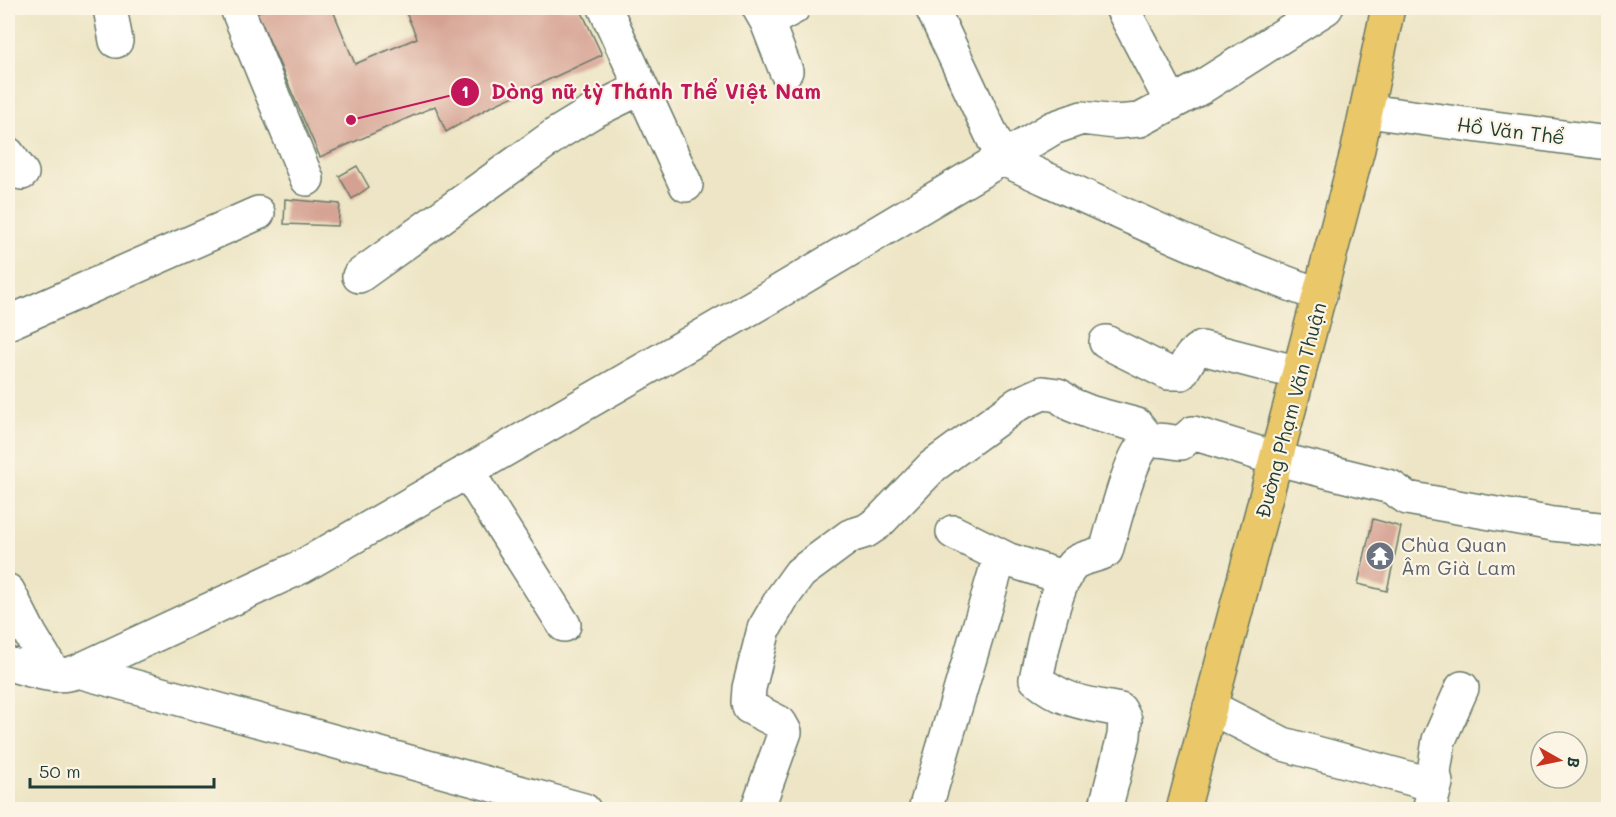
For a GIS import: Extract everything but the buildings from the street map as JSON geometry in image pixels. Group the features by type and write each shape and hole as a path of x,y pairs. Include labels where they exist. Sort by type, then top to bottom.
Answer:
{"main road":[{"name":"Đường Phạm Văn Thuận","path":"1183,810 1320,295 1367,111 1388,8"}],"street":[{"path":"110,8 116,41"},
{"path":"605,8 686,185"},
{"path":"933,8 1003,159 1262,275 1320,295"},
{"path":"1122,8 1172,103"},
{"path":"66,673 303,566 1053,128 1082,118 1115,122 1140,120 1200,88 1326,8"},
{"path":"773,12 786,71"},
{"path":"233,13 307,180"},
{"path":"359,276 558,132 641,88"},
{"name":"Hồ Văn Thể","path":"1367,111 1608,143"},
{"path":"8,323 258,213"},
{"path":"1106,342 1168,373 1181,373 1197,350 1202,348 1299,374"},
{"path":"757,810 785,732 780,723 749,707 749,688 764,629 800,573 840,542 878,523 933,466 1018,404 1042,393 1058,395 1072,405 1092,413 1137,425 1150,441"},
{"path":"1105,810 1124,736 1125,720 1120,710 1074,701 1049,691 1036,679 1061,582 1076,562 1096,557 1106,551 1119,501 1138,453 1144,444 1150,441 1181,443 1193,433 1277,459 1390,487 1407,498 1553,524 1608,530"},
{"path":"467,471 564,625"},
{"path":"953,532 1000,556 1065,578"},
{"path":"925,810 1000,556"},
{"path":"8,591 30,634 66,673"},
{"path":"8,664 66,673 584,810"},
{"path":"1432,796 1439,740 1462,688"},
{"path":"1210,707 1283,744 1423,782 1432,796"}],"place":[{"name":"Dòng nữ tỳ Thánh Thể Việt Nam","path":"351,120"},
{"name":"Chùa Quan Âm Già Lam","path":"1380,556"}]}
